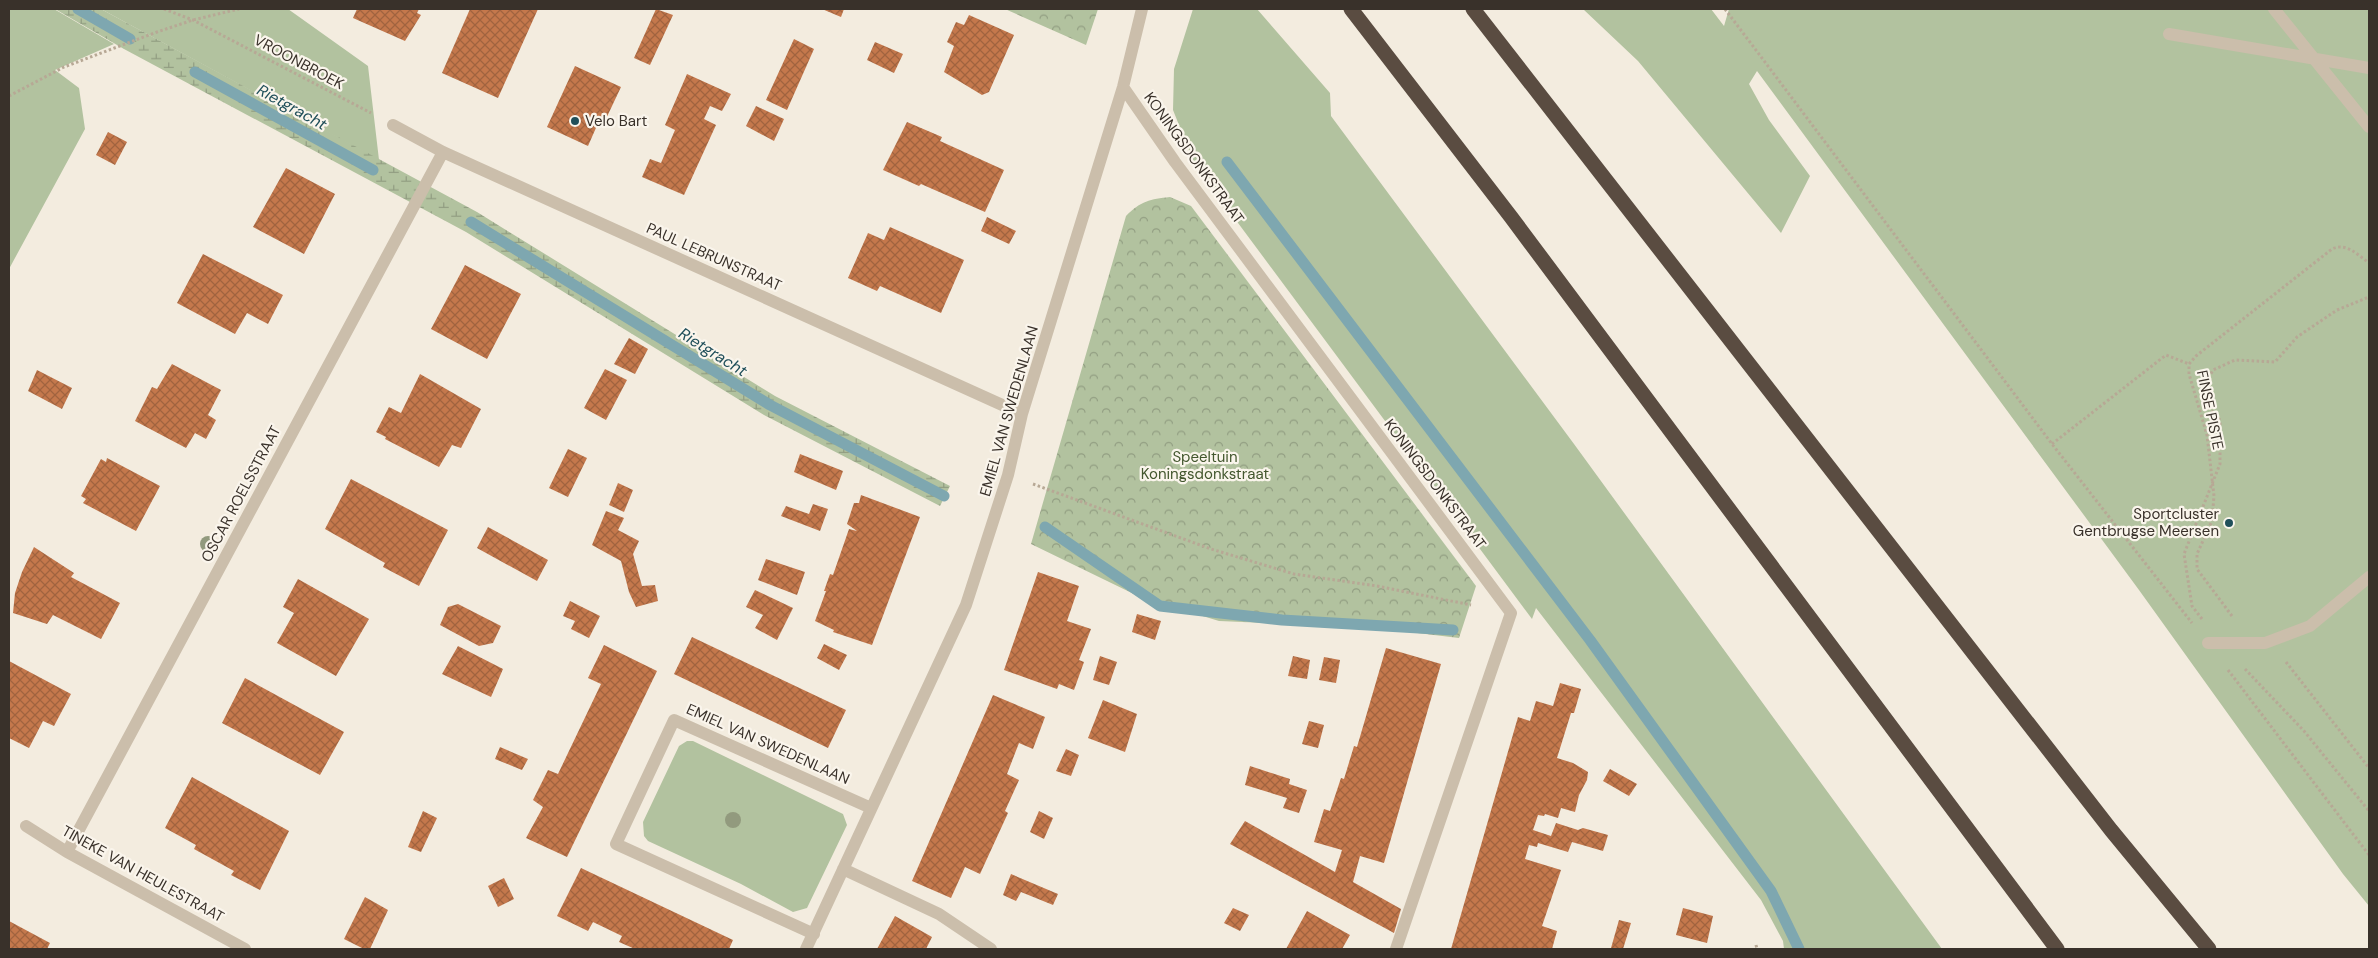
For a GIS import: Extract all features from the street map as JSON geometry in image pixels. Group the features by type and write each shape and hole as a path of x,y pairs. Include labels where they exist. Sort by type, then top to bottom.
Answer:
{"highway":[{"path":"1351,9 1511,217 2058,949"},
{"path":"1472,9 2111,830 2209,949"}],"street":[{"name":"EMIEL VAN SWEDENLAAN","path":"806,949 966,605 1008,475 1022,414 1123,87 1142,9"},
{"path":"2274,9 2369,127"},
{"path":"2169,34 2369,68"},
{"name":"KONINGSDONKSTRAAT","path":"1123,87 1181,170 1511,613"},
{"name":"PAUL LEBRUNSTRAAT","path":"393,125 443,152 1022,414"},
{"name":"OSCAR ROELSSTRAAT","path":"66,852 443,152"},
{"path":"2214,643 2265,643 2310,626 2369,577"},
{"path":"1396,949 1511,613"},
{"name":"EMIEL VAN SWEDENLAAN","path":"814,934 616,844 674,720 871,808"},
{"name":"TINEKE VAN HEULESTRAAT","path":"26,826 66,852 245,949"},
{"path":"843,869 939,914 991,949"}],"path":[{"name":"VROONBROEK","path":"164,9 193,20 393,125"},
{"path":"9,96 64,67 193,20 239,9"},
{"path":"1725,9 2052,444 2166,354 2189,364"},
{"name":"FINSE PISTE","path":"2369,263 2346,248 2338,246 2332,249 2196,356 2189,364 2189,374 2207,435 2214,496 2212,521 2197,554 2197,569 2240,626 2265,643 2287,662 2369,768"},
{"path":"2369,297 2337,310 2297,337 2275,362 2236,360 2213,370 2201,392 2209,408 2220,420 2220,464 2184,554 2192,606 2214,643 2304,731 2369,811"},
{"path":"1008,475 1211,548 1294,574 1377,586 1511,613"}],"green space":[{"path":"9,9 54,9 114,44 55,70 79,88 85,129 9,269"},
{"path":"55,9 101,9 477,212 775,396 950,486 940,506 764,415 466,232 124,49"},
{"path":"101,9 288,9 368,66 379,160"},
{"path":"1005,9 1098,9 1086,45"},
{"path":"1193,9 1257,9 1330,93 1331,116 1574,444 1942,949 1784,949 1783,941 1761,900 1536,608 1532,619 1195,165 1173,110 1174,69"},
{"name":"Sportcluster Gentbrugse Meersen","path":"1583,9 1711,9 1724,26 1729,9 2369,9 2369,906 2343,874 2139,590 1757,71 1749,84 1769,120 1810,176 1781,233 1638,61"},
{"name":"Speeltuin Koningsdonkstraat","path":"1170,197 1191,206 1476,586 1459,638 1367,627 1219,621 1140,597 1031,544 1126,216 1136,207 1146,202"},
{"path":"687,741 693,741 843,814 847,825 807,908 793,912 741,884 648,841 644,836 643,822 679,746"}],"building":[{"path":"357,9 419,9 417,13 421,15 405,41 353,18"},
{"path":"470,9 538,9 498,98 442,73"},
{"path":"656,9 673,15 650,65 634,58"},
{"path":"822,9 844,9 841,17"},
{"path":"969,15 1014,35 989,92 982,95 944,72 954,46 947,42 956,22 964,25"},
{"path":"794,39 814,49 787,110 766,100"},
{"path":"875,42 903,54 894,73 867,60"},
{"path":"575,66 621,87 604,123 599,121 588,146 547,127"},
{"path":"687,74 731,94 722,111 710,106 704,119 716,125 684,195 642,177 650,159 661,163 675,130 665,125"},
{"path":"756,106 784,119 774,141 746,126"},
{"path":"907,122 942,137 940,141 1004,170 985,212 921,184 919,186 883,170"},
{"path":"108,132 127,142 115,165 96,155"},
{"path":"286,168 335,194 304,254 253,227"},
{"path":"987,217 1016,231 1009,244 981,231"},
{"path":"890,227 964,260 941,313 880,286 877,291 848,278 868,233 884,240"},
{"path":"203,254 283,295 268,324 247,313 235,334 177,303"},
{"path":"465,265 521,294 487,359 431,329"},
{"path":"629,338 648,349 635,374 614,364"},
{"path":"172,364 221,390 208,415 216,420 206,439 195,433 186,448 135,421 152,387 157,389"},
{"path":"605,369 627,380 606,420 584,408"},
{"path":"37,370 72,388 62,409 28,391"},
{"path":"420,374 481,409 461,448 452,445 439,467 385,439 386,437 376,432 389,407 401,413"},
{"path":"568,449 587,458 568,497 549,488"},
{"path":"800,454 843,471 836,490 794,472"},
{"path":"107,458 160,486 136,531 83,503 86,499 81,496 101,459 106,462"},
{"path":"351,479 448,530 419,586 383,567 385,563 325,529"},
{"path":"618,483 633,490 624,512 609,505"},
{"path":"861,495 920,517 872,645 833,632 834,630 815,621 830,574 833,575 849,529 857,531 847,524 854,503 859,503"},
{"path":"813,504 828,509 820,531 781,516 786,506 809,514"},
{"path":"606,511 624,518 618,530 639,541 633,554 642,586 655,585 658,601 636,607 629,592 621,561 592,545"},
{"path":"488,527 548,560 537,581 477,548"},
{"path":"34,547 74,573 71,577 120,603 101,639 53,615 47,624 13,613 15,593 22,572"},
{"path":"766,559 805,572 797,595 758,580"},
{"path":"1038,572 1079,586 1067,621 1091,629 1079,660 1084,662 1074,690 1059,684 1057,689 1004,670"},
{"path":"298,579 369,619 336,676 277,643 294,613 283,607"},
{"path":"755,590 793,608 777,640 755,628 763,615 746,607"},
{"path":"570,601 600,616 589,638 571,629 575,621 563,616"},
{"path":"458,604 501,626 493,643 479,646 440,625 448,607"},
{"path":"1137,614 1161,621 1155,640 1132,632"},
{"path":"692,637 846,710 828,748 674,674"},
{"path":"824,644 847,655 839,670 817,658"},
{"path":"604,645 657,671 567,857 526,838 543,807 533,800 548,770 558,774 601,684 588,678"},
{"path":"458,646 503,669 491,697 442,674"},
{"path":"1386,648 1441,664 1384,863 1360,856 1353,882 1401,909 1394,933 1230,844 1245,821 1335,872 1342,850 1314,842 1324,809 1330,811 1341,778 1344,779 1354,746 1357,747"},
{"path":"1100,656 1117,662 1109,685 1093,680"},
{"path":"1293,656 1310,660 1307,679 1288,676"},
{"path":"1324,657 1340,660 1336,683 1319,680"},
{"path":"9,661 71,694 54,726 43,721 29,748 9,738"},
{"path":"245,678 344,732 320,775 222,723"},
{"path":"1560,683 1581,689 1574,713 1571,713 1557,758 1573,763 1588,772 1587,780 1579,795 1575,812 1561,808 1558,818 1545,814 1544,816 1538,815 1533,830 1551,836 1556,823 1578,830 1583,828 1608,835 1603,851 1572,842 1568,852 1538,843 1537,847 1529,845 1525,859 1561,870 1542,926 1557,931 1552,949 1451,949 1518,717 1530,721 1536,701 1553,706"},
{"path":"993,695 1045,717 1033,749 1019,743 1007,774 1019,780 1005,811 1008,813 980,874 965,867 951,898 912,881"},
{"path":"1103,700 1137,714 1125,752 1088,738"},
{"path":"1309,721 1324,725 1318,748 1302,744"},
{"path":"500,747 528,759 522,770 495,759"},
{"path":"1066,749 1079,755 1071,776 1056,771"},
{"path":"1250,766 1290,779 1289,784 1307,790 1299,813 1283,808 1287,798 1245,785"},
{"path":"1610,769 1637,784 1629,796 1603,781"},
{"path":"192,777 289,831 260,890 231,875 234,871 194,849 196,845 165,828"},
{"path":"423,811 437,818 421,852 408,847"},
{"path":"1039,811 1053,818 1044,839 1030,832"},
{"path":"581,868 733,940 729,949 635,949 619,942 622,936 593,922 588,931 557,916"},
{"path":"1011,874 1058,894 1053,905 1021,892 1016,901 1003,895"},
{"path":"504,878 514,899 498,907 488,886"},
{"path":"365,897 388,910 370,949 364,949 344,939"},
{"path":"1233,908 1249,915 1240,931 1224,923"},
{"path":"1683,908 1713,916 1707,943 1676,935"},
{"path":"1307,911 1350,935 1342,949 1286,949"},
{"path":"895,916 932,937 926,949 877,949"},
{"path":"1619,920 1631,923 1623,949 1611,948"},
{"path":"9,921 50,943 47,949 9,949"}],"waterway":[{"name":"Rietgracht","path":"78,9 130,39"},
{"name":"Rietgracht","path":"195,72 373,170"},
{"path":"1227,162 1590,640 1771,891 1799,949"},
{"name":"Rietgracht","path":"471,222 770,405 944,496"},
{"path":"1045,527 1160,606 1282,620 1453,630"}],"place":[{"name":"Velo Bart","path":"575,121"},
{"name":"Sportcluster Gentbrugse Meersen","path":"2229,523"}]}
